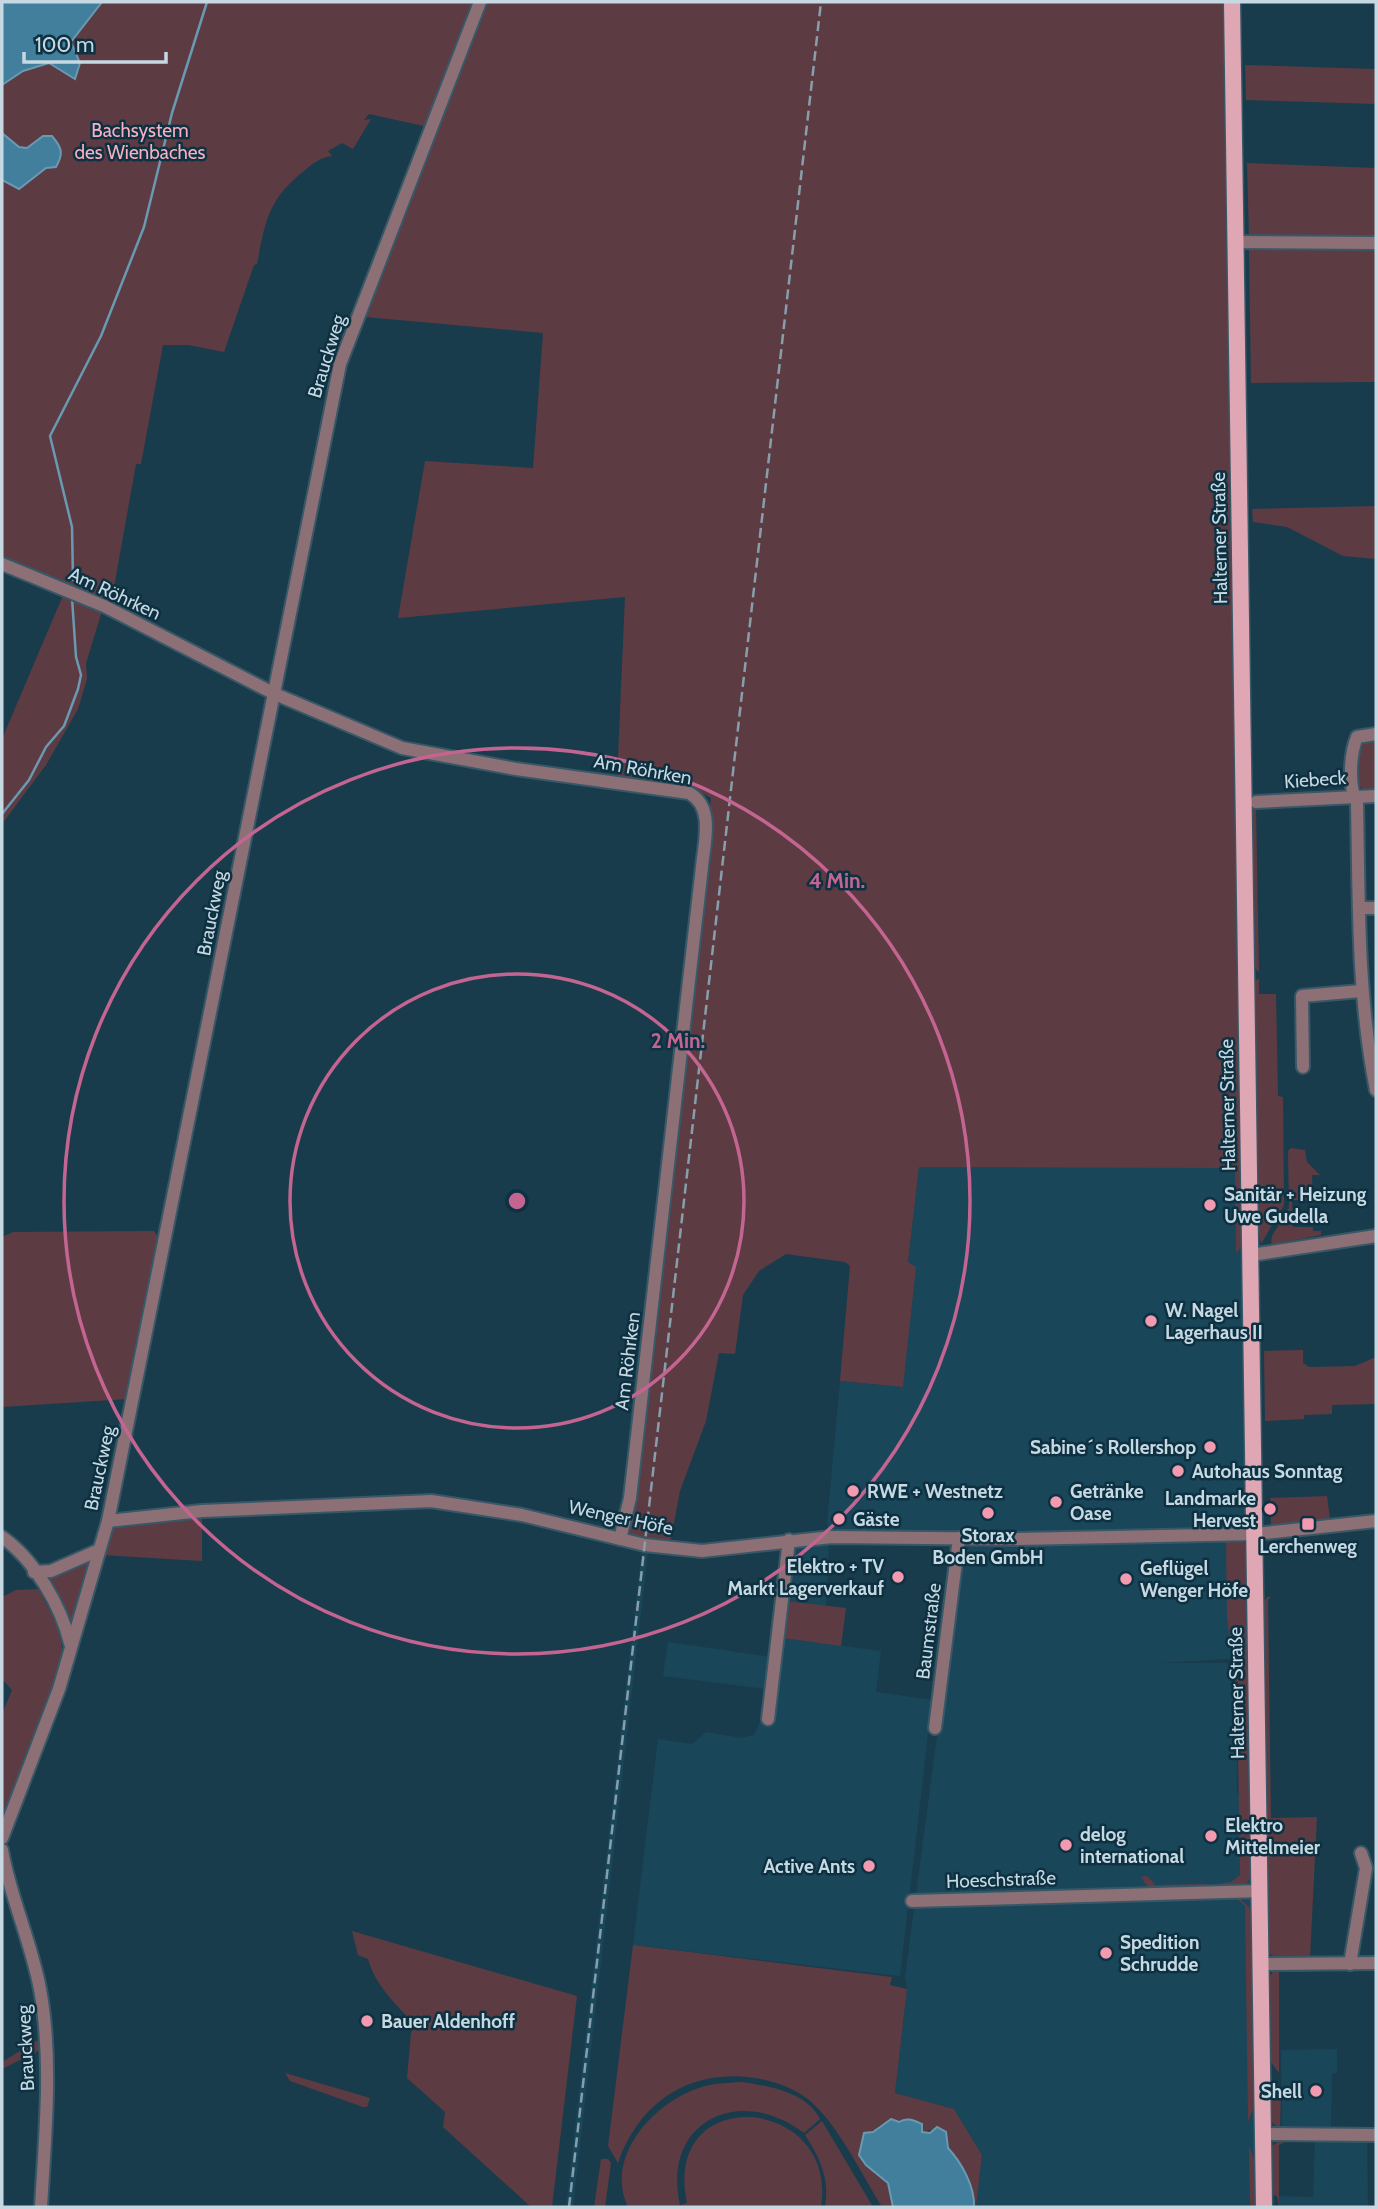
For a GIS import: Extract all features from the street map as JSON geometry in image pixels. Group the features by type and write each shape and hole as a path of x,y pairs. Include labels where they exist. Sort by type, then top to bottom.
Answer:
{"main road":[{"name":"Halterner Straße","path":"1232,2 1264,2207"}],"street":[{"name":"Brauckweg","path":"2,1838 51,1712 108,1521 340,364 480,2"},
{"path":"1236,242 1376,243"},
{"name":"Am Röhrken","path":"2,564 104,606 275,694 358,731 418,753 690,793 704,807 706,818 702,867 655,1285 630,1499 620,1539"},
{"path":"1376,734 1357,737 1353,748 1352,795 1357,803 1361,991 1366,1039 1376,1090"},
{"name":"Kiebeck","path":"1256,802 1352,795 1376,796"},
{"path":"1359,908 1376,908"},
{"path":"1303,1067 1302,996 1361,991"},
{"path":"1251,1255 1376,1236"},
{"name":"Wenger Höfe","path":"108,1521 202,1511 431,1501 522,1515 656,1547 702,1550 789,1540 1255,1534"},
{"path":"1255,1534 1376,1521"},
{"path":"2,1538 11,1544 34,1572 60,1610 70,1643"},
{"name":"Baumstraße","path":"935,1728 959,1538"},
{"path":"768,1719 789,1540"},
{"path":"34,1572 51,1571 99,1550"},
{"name":"Brauckweg","path":"2,1850 36,1971 44,2019 47,2102 41,2207"},
{"path":"1350,1964 1366,1868 1361,1853"},
{"name":"Hoeschstraße","path":"912,1901 1260,1891"},
{"path":"1261,1964 1376,1964"},
{"path":"1263,2134 1376,2135"}],"shaded area":[{"path":"2,2 102,2 71,42 80,63 75,79 49,63 23,71 2,85"},
{"path":"2,133 19,147 27,148 43,136 52,136 61,151 56,167 46,168 19,189 2,180"},
{"path":"1249,1166 1256,1657 1161,1663 1236,1663 1237,1792 1249,1813 1259,1812 1264,2207 976,2207 982,2155 954,2109 895,2093 907,1989 905,1977 942,1699 966,1550 973,1543 832,1537 827,1524 840,1381 902,1387 908,1262 919,1167"},
{"path":"829,1546 826,1606 786,1601 792,1550"},
{"path":"642,1549 648,1550 573,2207 566,2207"},
{"path":"783,1638 881,1651 876,1692 932,1700 900,1976 633,1945 658,1739 692,1744 706,1732 741,1738 754,1735 761,1720 769,1721"},
{"path":"668,1642 771,1657 767,1689 663,1676"},
{"path":"1337,2049 1337,2073 1332,2074 1331,2129 1282,2127 1281,2050"},
{"path":"891,2119 899,2122 913,2120 922,2124 922,2132 930,2133 937,2127 946,2132 948,2148 970,2183 974,2207 893,2207 888,2183 866,2165 859,2155 864,2133 873,2132"},
{"path":"1315,2141 1367,2141 1368,2207 1278,2207 1279,2196 1313,2197"}],"green space":[{"name":"Bachsystem des Wienbaches","path":"2,2 476,2 428,127 369,114 364,120 371,119 353,149 342,143 328,151 332,156 314,163 292,181 275,202 266,224 257,264 254,265 224,352 188,345 163,345 141,464 136,464 111,604 103,608 86,663 87,679 78,709 46,765 2,824 2,739 67,586 2,557"},
{"path":"487,2 1224,2 1242,1246 1236,1253 1235,1168 919,1167 908,1262 916,1267 903,1387 840,1381 850,1266 845,1262 786,1254 759,1271 743,1295 735,1354 719,1353 706,1421 680,1491 670,1544 626,1536 711,798 699,791 617,780 625,597 398,618 425,461 533,468 543,333 365,317"},
{"path":"1245,65 1376,69 1376,104 1246,100"},
{"path":"1247,163 1376,168 1376,238 1249,237"},
{"path":"1253,246 1376,247 1376,382 1251,383 1249,250"},
{"path":"1376,506 1376,559 1343,556 1287,527 1253,522 1252,509"},
{"path":"1376,738 1376,790 1362,789 1356,773 1358,748 1360,743"},
{"path":"1256,808 1259,972 1255,969 1252,809"},
{"path":"1259,978 1259,994 1276,994 1278,1096 1283,1097 1284,1205 1261,1244 1258,1226 1255,981"},
{"path":"1291,1148 1305,1150 1307,1162 1320,1175 1312,1175 1313,1200 1292,1200 1293,1227 1313,1227 1313,1231 1321,1231 1321,1235 1271,1245 1272,1236 1289,1208 1288,1151"},
{"path":"154,1231 160,1240 128,1399 2,1407 2,1237 13,1232"},
{"path":"1303,1350 1303,1363 1309,1367 1355,1366 1376,1357 1376,1404 1332,1405 1332,1414 1265,1421 1264,1351"},
{"path":"1327,1496 1330,1519 1271,1525 1270,1498"},
{"path":"202,1515 202,1561 102,1555 111,1526"},
{"path":"1218,1540 1244,1540 1245,1545 1251,1877 1245,1885 1219,1888 1217,1884 1231,1882 1240,1875 1237,1692 1227,1618 1226,1543"},
{"path":"93,1556 73,1625 37,1576"},
{"path":"38,1589 59,1632 61,1664 48,1709 2,1825 2,1714 12,1690 2,1679 2,1597 16,1590"},
{"path":"1267,1597 1271,1597 1268,1600 1271,1818 1317,1817 1310,1958 1279,1958 1271,1955 1269,1950 1264,1602"},
{"path":"786,1601 846,1608 841,1646 783,1638"},
{"path":"1147,1876 1156,1885 1206,1884 1204,1889 1149,1889 1141,1877"},
{"path":"1238,1897 1251,1909 1254,2107 1248,2122 1245,1906 1237,1899 1159,1901"},
{"path":"352,1931 577,1996 552,2207 531,2207 443,2127 445,2112 407,2078 412,2022 392,2001 368,1959 358,1955"},
{"path":"633,1945 892,1977 890,1985 907,1989 895,2093 954,2109 982,2155 976,2207 947,2143 936,2129 921,2132 891,2119 877,2127 866,2165 888,2183 893,2207 882,2207 849,2150 820,2110 790,2089 755,2078 709,2078 670,2094 653,2107 639,2123 627,2141 618,2163 608,2146"},
{"path":"1330,1968 1325,1971 1279,1972 1279,2073 1270,2061 1269,1977 1275,1969"},
{"path":"38,2040 40,2050 2,2069 2,2062"},
{"path":"285,2073 370,2098 367,2107 290,2081"},
{"path":"1275,2081 1281,2089 1280,2130 1272,2122 1271,2083"},
{"path":"742,2082 775,2088 796,2096 806,2102 820,2119 804,2133 780,2119 755,2112 732,2112 711,2119 694,2132 682,2151 677,2176 680,2205 687,2203 686,2164 700,2136 723,2121 751,2117 780,2124 804,2142 819,2170 821,2207 628,2207 622,2188 622,2169 637,2134 650,2119 682,2095 699,2088"},
{"path":"822,2121 873,2207 825,2207 825,2178 805,2135"},
{"path":"1283,2138 1287,2141 1279,2145 1279,2206 1277,2196 1272,2195 1272,2146"},
{"path":"1249,2146 1256,2165 1256,2207 1250,2207"},
{"path":"601,2159 608,2159 611,2163 605,2207 594,2207"}],"waterway":[{"path":"73,580 72,527 50,436 101,336 144,227 172,113 207,2"},
{"path":"2,814 29,780 46,747 64,726 78,689 81,675 76,657 72,598"}],"railway":[{"path":"569,2207 821,2"}],"place":[{"name":"Sanitär + Heizung Uwe Gudella","path":"1210,1205"},
{"name":"W. Nagel Lagerhaus II","path":"1151,1321"},
{"name":"Sabine´s Rollershop","path":"1210,1447"},
{"name":"Autohaus Sonntag","path":"1178,1471"},
{"name":"RWE + Westnetz","path":"853,1491"},
{"name":"Getränke Oase","path":"1056,1502"},
{"name":"Landmarke Hervest","path":"1270,1509"},
{"name":"Storax Boden GmbH","path":"988,1513"},
{"name":"Gäste","path":"839,1519"},
{"name":"Lerchenweg","path":"1308,1524"},
{"name":"Elektro + TV Markt Lagerverkauf","path":"898,1577"},
{"name":"Geflügel Wenger Höfe","path":"1126,1579"},
{"name":"Elektro Mittelmeier","path":"1211,1836"},
{"name":"delog international","path":"1066,1845"},
{"name":"Active Ants","path":"869,1866"},
{"name":"Spedition Schrudde","path":"1106,1953"},
{"name":"Bauer Aldenhoff","path":"367,2021"},
{"name":"Shell","path":"1316,2091"}]}
